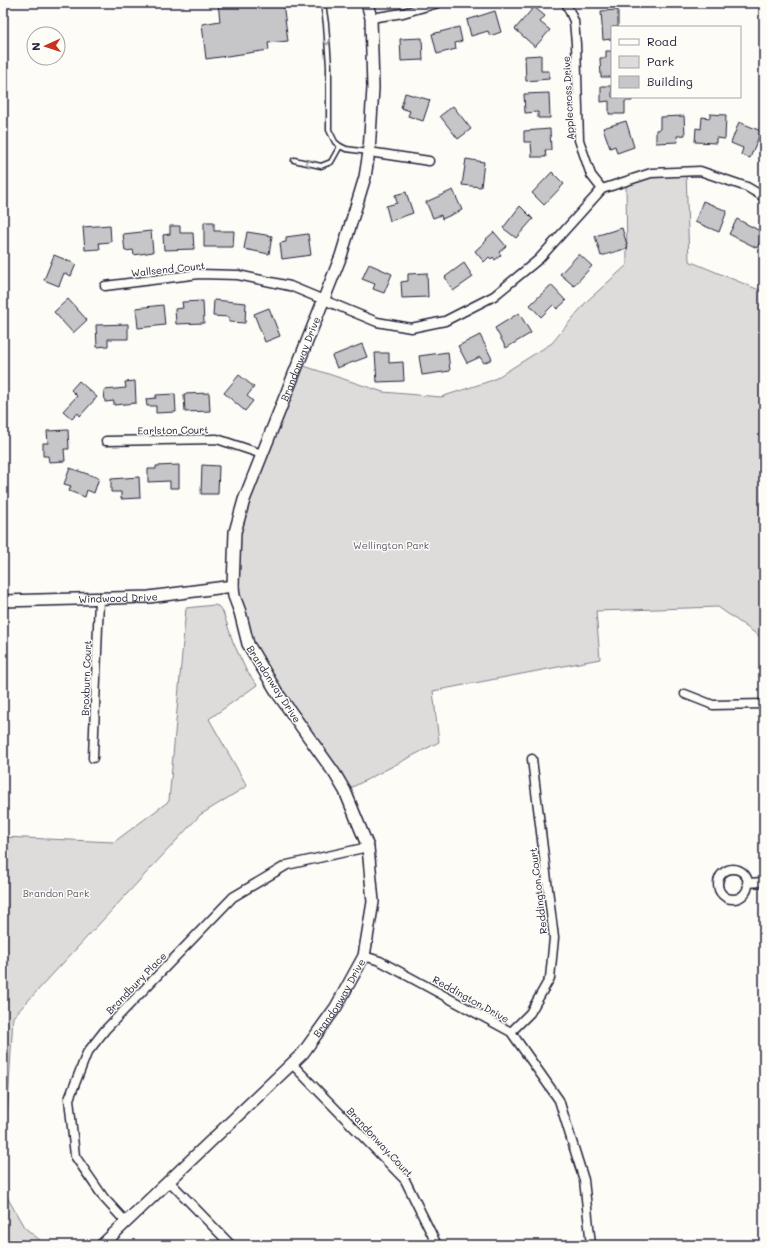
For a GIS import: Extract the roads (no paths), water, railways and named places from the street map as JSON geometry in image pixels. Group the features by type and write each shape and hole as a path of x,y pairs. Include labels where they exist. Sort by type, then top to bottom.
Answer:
{"street":[{"name":"Brandonway Drive","path":"102,1245 303,1053 336,1007 364,956 373,902 368,847 345,791 335,774 278,694 248,644 233,586 235,532 244,500 342,256 365,177 369,152 373,88 371,18 367,3"},
{"path":"371,18 403,13 438,3"},
{"name":"Applecross Drive","path":"566,3 574,21 579,140 591,175 602,189"},
{"path":"369,152 429,161"},
{"path":"602,189 651,173 700,171 747,187 764,197"},
{"name":"Wallsend Court","path":"106,286 199,274 238,276 290,286 377,322 411,328 445,321 494,296 538,259 602,189"},
{"name":"Earlston Court","path":"106,441 217,439 262,454"},
{"name":"Windwood Drive","path":"3,601 149,597 233,586"},
{"name":"Broxburn Court","path":"94,758 99,599"},
{"path":"685,694 713,705 764,704"},
{"name":"Reddington Court","path":"511,1032 530,1013 550,978 554,938 532,759"},
{"name":"Brandbury Place","path":"126,1222 104,1198 75,1156 69,1099 87,1052 105,1030 233,897 287,865 368,847"},
{"path":"748,883 764,882"},
{"name":"Reddington Drive","path":"364,956 380,961 511,1032 559,1100 584,1180 591,1245"},
{"name":"Brandonway Court","path":"292,1064 405,1180 437,1245"},
{"path":"169,1181 231,1245"}],"lane":[{"path":"323,3 329,66 329,130 335,142 340,146 346,149 369,152"},
{"path":"294,160 321,166 331,162 340,146"}],"park label":[{"name":"Wellington Park","path":"391,545"},
{"name":"Brandon Park","path":"56,893"}]}
